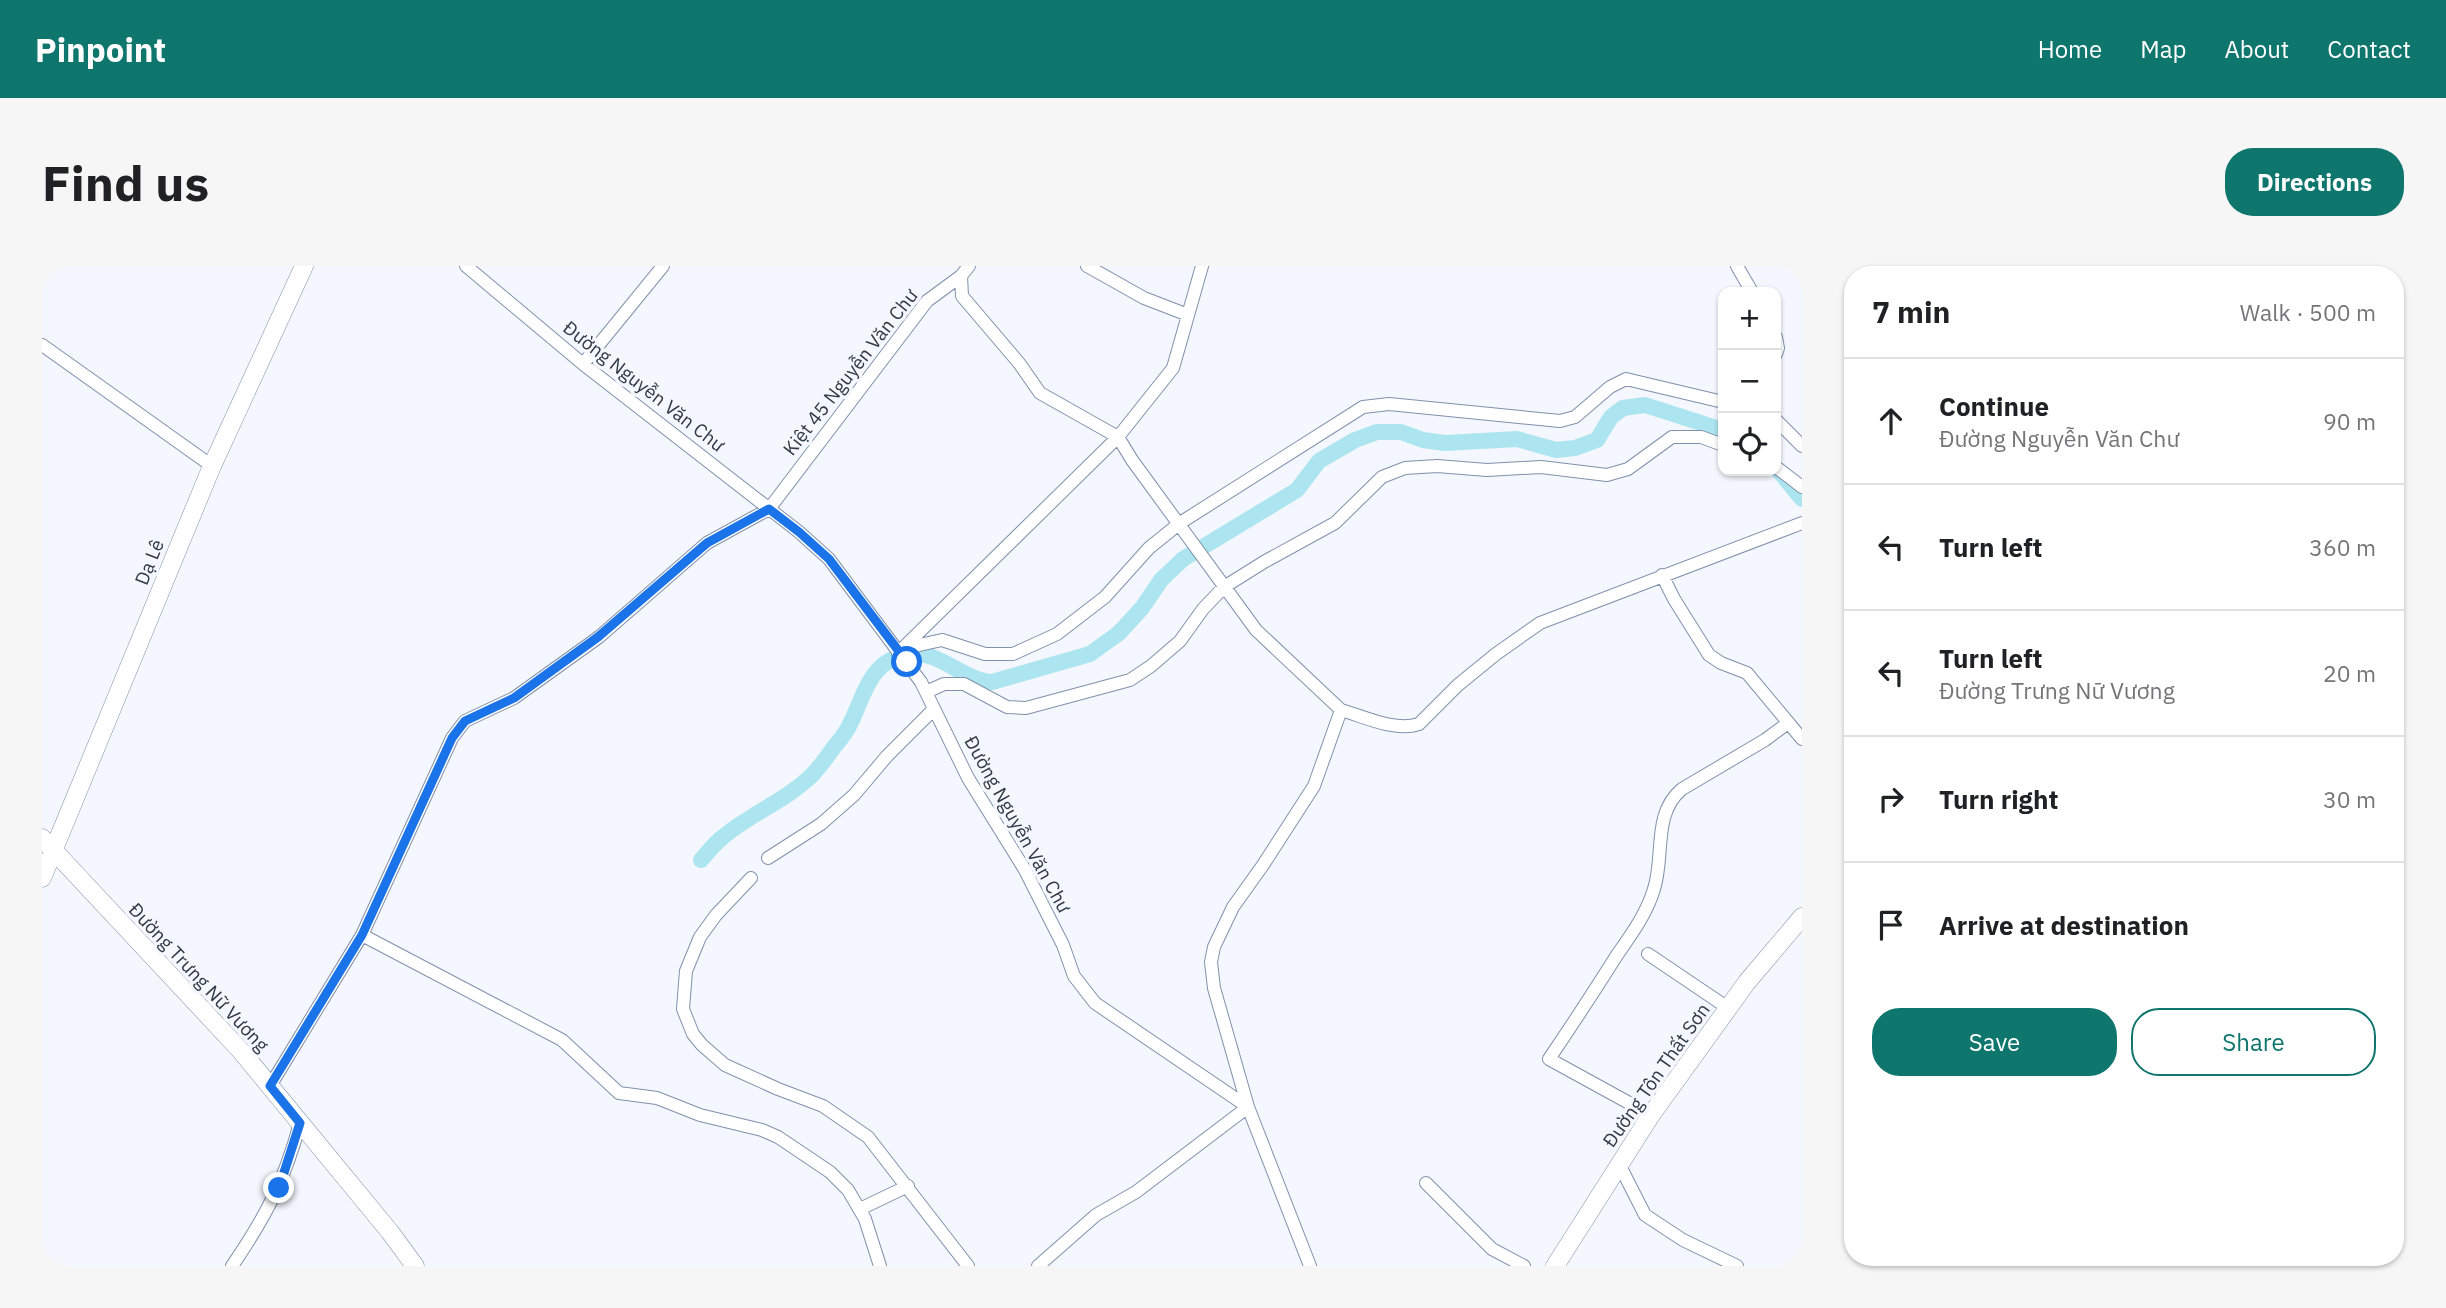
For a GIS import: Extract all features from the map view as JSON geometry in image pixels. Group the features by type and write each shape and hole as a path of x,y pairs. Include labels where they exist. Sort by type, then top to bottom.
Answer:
{"street":[{"name":"Dạ Lê","path":"42,878 46,845 212,466 304,266"},
{"name":"Đường Nguyễn Văn Chư","path":"466,266 583,364 799,532 829,559 923,687 968,778 1025,870 1063,945 1074,976 1095,1003 1248,1107"},
{"path":"583,364 663,266"},
{"path":"1087,266 1144,298 1188,315"},
{"path":"902,658 1118,437 1173,368 1202,266"},
{"path":"1737,266 1749,287"},
{"path":"965,271 962,296 1019,363 1040,393 1118,437 1256,630 1342,710 1392,725 1411,727 1419,724 1458,685 1541,623 1802,523"},
{"name":"Kiệt 45 Nguyễn Văn Chư","path":"769,509 927,301 965,271"},
{"path":"42,345 212,466"},
{"path":"902,658 919,645 942,640 985,653 1013,653 1057,634 1105,597 1149,548 1180,524 1363,407 1390,404 1560,421 1574,417 1610,387 1626,379 1718,401"},
{"path":"1781,425 1802,446"},
{"path":"923,687 964,684 997,703 1017,709 1038,707 1118,685 1142,674 1173,648 1224,587 1335,523 1382,477 1405,468 1437,466 1487,470 1541,467 1607,475 1628,470 1672,437 1701,437 1718,443"},
{"path":"1781,471 1802,487"},
{"path":"270,1086 362,935 452,738 465,721 514,698 598,637 707,543 769,509"},
{"path":"1662,575 1674,600 1709,655 1747,673 1802,739"},
{"path":"768,858 837,811 933,710"},
{"path":"1310,1266 1248,1107 1214,988 1211,962 1214,947 1233,907 1314,786 1342,710"},
{"path":"1651,1115 1549,1059 1650,900 1657,877 1664,813 1673,796 1788,723"},
{"name":"Đường Trưng Nữ Vương","path":"46,845 241,1051 415,1266"},
{"path":"751,878 716,915 700,937 687,971 683,995 683,1009 688,1023 702,1045 725,1065 823,1106 868,1137 902,1189 968,1266"},
{"name":"Đường Tôn Thất Sơn","path":"1555,1266 1651,1115 1746,982 1802,917"},
{"path":"362,935 562,1040 620,1093 657,1098 700,1115 762,1130 778,1137 830,1172 865,1207 880,1266"},
{"path":"1648,954 1728,1009"},
{"path":"1038,1266 1096,1215 1136,1192 1248,1107"},
{"path":"232,1266 270,1207 300,1123"},
{"path":"1619,1164 1645,1215 1683,1240 1737,1266"},
{"path":"1426,1183 1492,1250 1524,1266"},
{"path":"865,1207 902,1189"}],"waterway":[{"path":"701,860 733,829 790,793 814,773 846,731 871,679 885,663 907,654 918,654 940,660 970,676 992,682 1090,654 1119,633 1142,608 1161,580 1183,559 1297,490 1319,461 1355,440 1377,432 1401,432 1423,440 1445,443 1517,439 1556,450 1575,448 1597,440 1611,417 1623,408 1645,405 1718,428"},
{"path":"1781,473 1802,499"}],"route":[{"path":"279,1188 290,1161 300,1123 270,1086 362,935 452,738 465,721 514,698 598,637 707,543 769,509 829,559 907,662"}]}
